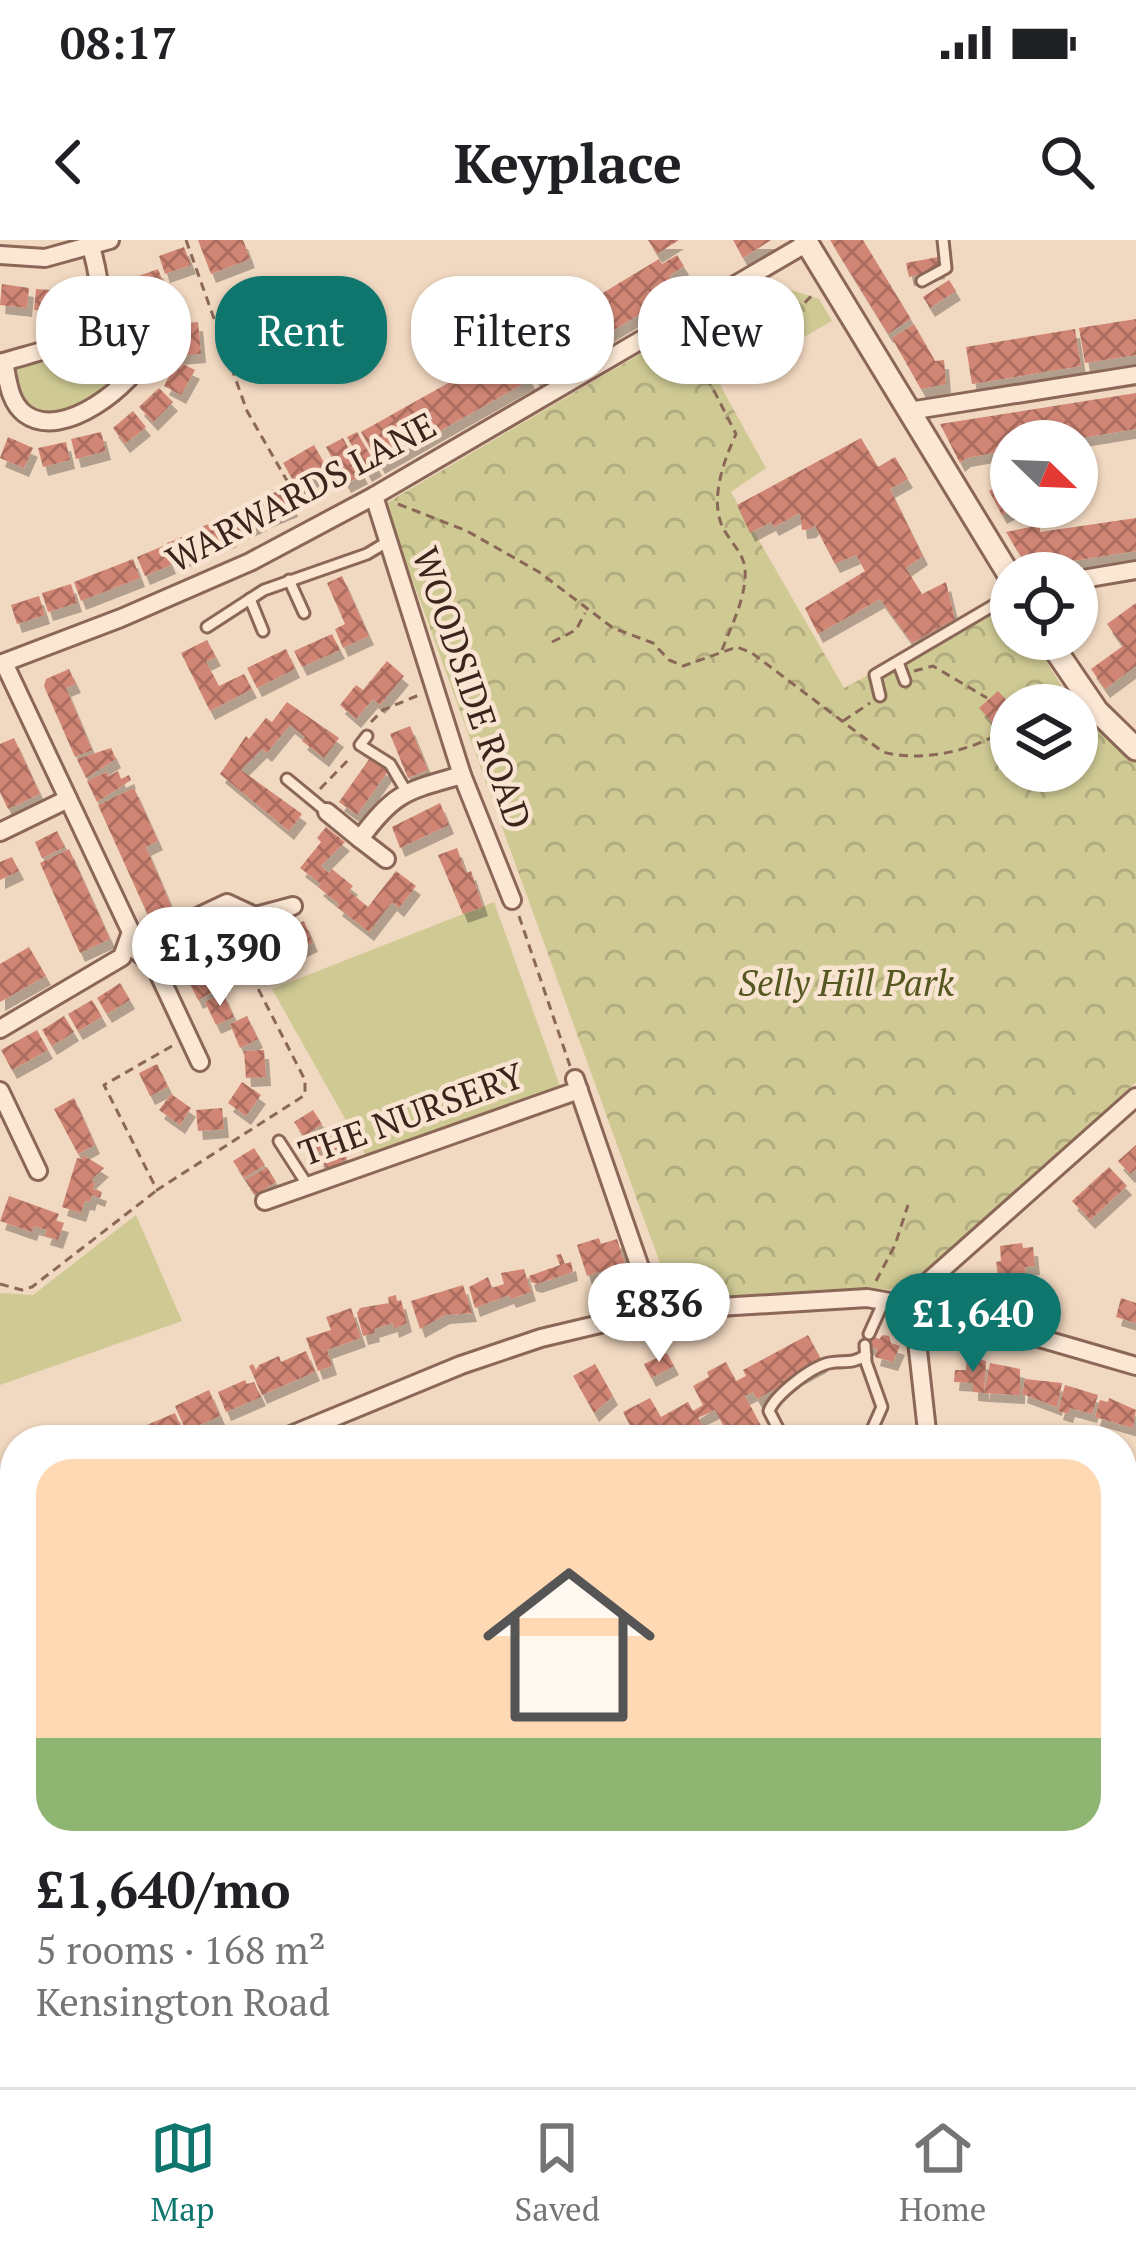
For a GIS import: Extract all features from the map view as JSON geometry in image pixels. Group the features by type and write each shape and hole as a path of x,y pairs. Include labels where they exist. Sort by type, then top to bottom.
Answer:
{"street":[{"path":"0,254 45,258 110,240"},
{"path":"806,241 995,552"},
{"name":"WARWARDS LANE","path":"2,664 250,562 374,496 806,241"},
{"path":"91,248 99,276"},
{"path":"36,352 2,363 12,398 24,413 38,420 71,416 104,403 124,384"},
{"path":"909,411 1136,375"},
{"name":"WOODSIDE ROAD","path":"374,496 462,775 516,909"},
{"path":"1098,576 1136,570"},
{"path":"1062,660 1096,711 1136,748"},
{"path":"0,1029 122,957 129,945 127,923 2,664"},
{"path":"361,839 385,805 406,791 462,775"},
{"path":"0,832 68,799"},
{"path":"327,812 386,859"},
{"path":"129,945 171,931 226,903 255,916 293,906"},
{"path":"129,945 155,966 200,1062"},
{"path":"577,1084 655,1311"},
{"name":"THE NURSERY","path":"265,1201 577,1084"},
{"path":"0,1091 38,1171"},
{"path":"926,1425 912,1296 1136,1096"},
{"path":"315,1425 460,1365 541,1338 655,1311 875,1299 911,1304 1136,1366"}],"lane":[{"path":"922,281 946,268 943,240"},
{"path":"207,627 289,580 367,554 387,542"},
{"path":"289,580 304,613"},
{"path":"250,599 263,631"},
{"path":"880,696 875,675 990,607"},
{"path":"898,662 904,679"},
{"path":"363,740 390,764 406,791"},
{"path":"287,779 327,812"},
{"path":"278,1142 308,1186"},
{"path":"875,1299 867,1345 882,1407 876,1425"},
{"path":"776,1425 769,1411 774,1398 828,1363 853,1363 867,1345"}],"path":[{"path":"186,240 247,412 308,518 322,510 327,521"},
{"path":"722,650 744,590 745,561 718,512 720,482 736,434 706,375 768,342 826,277"},
{"path":"374,496 466,531 538,572 613,628 653,643 669,660 683,666 737,647 752,653 883,752 898,756 990,739"},
{"path":"552,642 576,630 586,611"},
{"path":"904,679 933,666 987,698"},
{"path":"1058,684 1071,673"},
{"path":"312,800 383,710 435,689"},
{"path":"841,722 880,696"},
{"path":"516,909 577,1084"},
{"path":"0,1284 32,1288 158,1190 305,1095 305,1080 233,940"},
{"path":"158,1190 104,1085 188,1037"},
{"path":"875,1299 908,1205"}],"green space":[{"name":"Selly Hill Park","path":"804,294 819,299 832,321 804,337"},
{"path":"36,352 36,384 115,384 101,398 82,406 40,410 23,394 15,363"},
{"name":"Selly Hill Park","path":"638,355 638,384 722,384 766,468 731,492 844,688 990,610 990,660 1046,660 1060,684 990,684 990,792 1098,792 1098,728 1136,761 1136,1082 913,1288 673,1299 385,504 589,384 614,384 614,369"},
{"path":"494,902 560,1086 366,1156 272,989"},
{"path":"136,1215 182,1321 0,1385 0,1293 33,1295"}],"building":[{"path":"198,240 243,240 250,259 211,274"},
{"path":"648,240 679,240 657,254"},
{"path":"733,240 771,240 743,258"},
{"path":"830,240 863,240 911,319 888,334"},
{"path":"184,247 191,265 165,274 159,256"},
{"path":"677,255 684,266 669,276 638,276 638,315 614,330 614,286 659,259 662,264"},
{"path":"938,257 940,270 909,277 906,263"},
{"path":"949,280 956,291 930,308 923,297"},
{"path":"2,284 29,288 27,308 0,305"},
{"path":"1136,319 1136,355 1085,363 1079,328"},
{"path":"198,322 201,354 191,355 191,323"},
{"path":"914,324 935,361 944,360 946,384 921,389 892,338"},
{"path":"1075,329 1081,366 972,384 966,347"},
{"path":"165,384 187,384 181,395"},
{"path":"446,384 523,384 380,465 361,432"},
{"path":"159,388 173,402 153,422 139,407"},
{"path":"1136,393 1136,429 1098,435 1098,420 990,420 990,454 960,463 940,424"},
{"path":"133,411 146,427 125,444 113,428"},
{"path":"101,432 106,451 76,459 71,439"},
{"path":"357,432 377,467 367,473 347,437"},
{"path":"8,437 33,448 24,468 0,458"},
{"path":"343,438 363,475 346,484 326,447"},
{"path":"861,438 878,467 895,457 908,479 890,489 923,556 906,568 922,594 946,582 955,619 912,643 880,599 818,634 805,608 865,571 856,555 835,564 815,526 819,520 811,529 802,530 800,513 750,533 737,505"},
{"path":"66,442 70,460 43,467 38,448"},
{"path":"314,445 328,470 297,487 283,463"},
{"path":"285,488 293,508 266,519 258,500"},
{"path":"254,503 262,522 235,534 227,515"},
{"path":"225,518 232,538 206,548 198,528"},
{"path":"1136,518 1136,551 1098,557 1098,552 1018,552 1006,532 1098,528 1098,524"},
{"path":"195,532 202,551 174,562 167,543"},
{"path":"163,546 171,565 145,576 137,557"},
{"path":"133,559 140,578 81,601 74,582"},
{"path":"342,576 369,636 343,648 335,629 345,624 327,583"},
{"path":"71,584 77,603 48,612 42,593"},
{"path":"39,596 45,615 17,624 11,605"},
{"path":"1136,603 1136,666 1105,689 1091,669 1123,646 1107,624"},
{"path":"332,634 340,650 302,667 294,651"},
{"path":"207,640 216,657 206,662 219,686 244,674 252,689 210,711 181,653"},
{"path":"286,649 295,669 257,688 247,668"},
{"path":"387,661 404,676 380,705 373,699 356,719 340,705 356,685 363,690"},
{"path":"69,669 76,684 66,688 92,750 75,757 44,686 46,679"},
{"path":"990,698 990,720 979,708"},
{"path":"287,702 339,738 324,758 290,725 267,753 262,749 241,770 302,814 289,831 220,774 246,736 249,739 266,718 272,722"},
{"path":"410,726 428,770 408,778 390,734"},
{"path":"14,738 40,794 8,809 0,792 0,744"},
{"path":"111,748 116,759 86,778 77,759"},
{"path":"370,758 388,771 357,815 339,802"},
{"path":"118,771 121,779 129,775 131,780 97,802 87,781"},
{"path":"134,788 158,841 146,847 178,922 155,931 98,805"},
{"path":"440,803 449,825 400,848 392,827"},
{"path":"326,827 345,842 321,866 353,886 349,891 368,907 396,871 416,886 399,908 392,902 369,932 300,868 321,842 317,838"},
{"path":"57,831 65,847 42,858 35,842"},
{"path":"457,848 483,907 463,914 438,855"},
{"path":"69,849 110,939 80,953 40,863"},
{"path":"12,857 19,871 0,880 0,862"},
{"path":"304,921 313,943 293,952 284,932 300,929 298,924"},
{"path":"282,933 291,954 270,963 261,943 278,940 276,935"},
{"path":"193,942 203,965 185,973 174,951"},
{"path":"29,947 46,976 0,1002 0,964"},
{"path":"204,969 215,991 198,1000 187,978"},
{"path":"120,983 130,1000 107,1014 97,998"},
{"path":"223,993 234,1017 216,1025 205,1002"},
{"path":"92,1000 102,1017 78,1031 68,1014"},
{"path":"64,1016 74,1032 52,1046 42,1030"},
{"path":"247,1016 258,1039 240,1048 230,1024"},
{"path":"37,1030 48,1050 12,1070 1,1050"},
{"path":"264,1050 266,1077 246,1078 244,1051"},
{"path":"157,1064 168,1087 150,1096 139,1073"},
{"path":"242,1082 261,1095 246,1116 228,1103"},
{"path":"171,1094 191,1108 180,1125 159,1110"},
{"path":"74,1098 95,1145 78,1154 54,1109"},
{"path":"222,1108 224,1129 198,1131 196,1110"},
{"path":"313,1110 322,1124 304,1137 294,1122"},
{"path":"325,1127 334,1141 315,1154 306,1139"},
{"path":"337,1143 347,1158 329,1171 318,1157"},
{"path":"1136,1145 1136,1169 1130,1174 1118,1161"},
{"path":"254,1148 265,1165 244,1178 233,1161"},
{"path":"83,1155 104,1168 91,1180 93,1189 102,1192 100,1198 92,1195 81,1213 62,1207 77,1158"},
{"path":"267,1167 276,1182 255,1195 245,1180"},
{"path":"1109,1167 1127,1186 1090,1220 1072,1201"},
{"path":"9,1196 59,1214 56,1221 64,1223 58,1240 45,1236 47,1230 34,1226 32,1232 0,1221"},
{"path":"599,1238 601,1244 617,1239 625,1264 587,1276 577,1245"},
{"path":"1022,1243 1023,1248 1033,1247 1035,1266 1025,1267 1027,1286 1009,1288 1008,1282 999,1283 1000,1246"},
{"path":"561,1254 565,1264 571,1262 573,1272 531,1282 529,1276 560,1265 556,1255"},
{"path":"524,1269 531,1292 475,1308 469,1287 488,1277 492,1288 504,1284 501,1273"},
{"path":"463,1285 472,1313 445,1315 420,1329 411,1301"},
{"path":"396,1295 407,1323 394,1329 393,1323 363,1336 360,1308 389,1303 388,1297"},
{"path":"1121,1298 1136,1303 1136,1323 1116,1317"},
{"path":"351,1308 361,1338 327,1350 332,1366 318,1371 306,1338 331,1330 326,1317"},
{"path":"865,1333 879,1339 889,1336 891,1343 900,1346 893,1362 875,1357 877,1349 861,1343"},
{"path":"808,1335 823,1363 757,1399 753,1392 745,1396 761,1425 723,1425 715,1410 698,1418 702,1425 630,1425 623,1412 650,1398 661,1417 688,1402 693,1411 703,1405 693,1386 709,1377 707,1372 726,1362 736,1381 746,1376 743,1370"},
{"path":"306,1351 315,1372 262,1395 249,1366 253,1364 256,1370 279,1356 281,1362"},
{"path":"667,1353 674,1366 651,1378 644,1364"},
{"path":"967,1357 986,1361 984,1393 973,1392 973,1383 954,1382 955,1370 966,1370"},
{"path":"990,1363 1020,1369 1020,1395 984,1393"},
{"path":"595,1364 613,1396 594,1413 573,1376"},
{"path":"1025,1379 1062,1383 1057,1407 1022,1394"},
{"path":"245,1380 254,1382 261,1397 226,1412 218,1392"},
{"path":"1065,1385 1098,1395 1092,1414 1070,1408 1068,1414 1058,1411"},
{"path":"209,1390 220,1416 200,1425 183,1425 175,1406"},
{"path":"1109,1398 1136,1410 1134,1425 1095,1417 1100,1400 1108,1402"},
{"path":"175,1413 180,1425 147,1425"}]}
